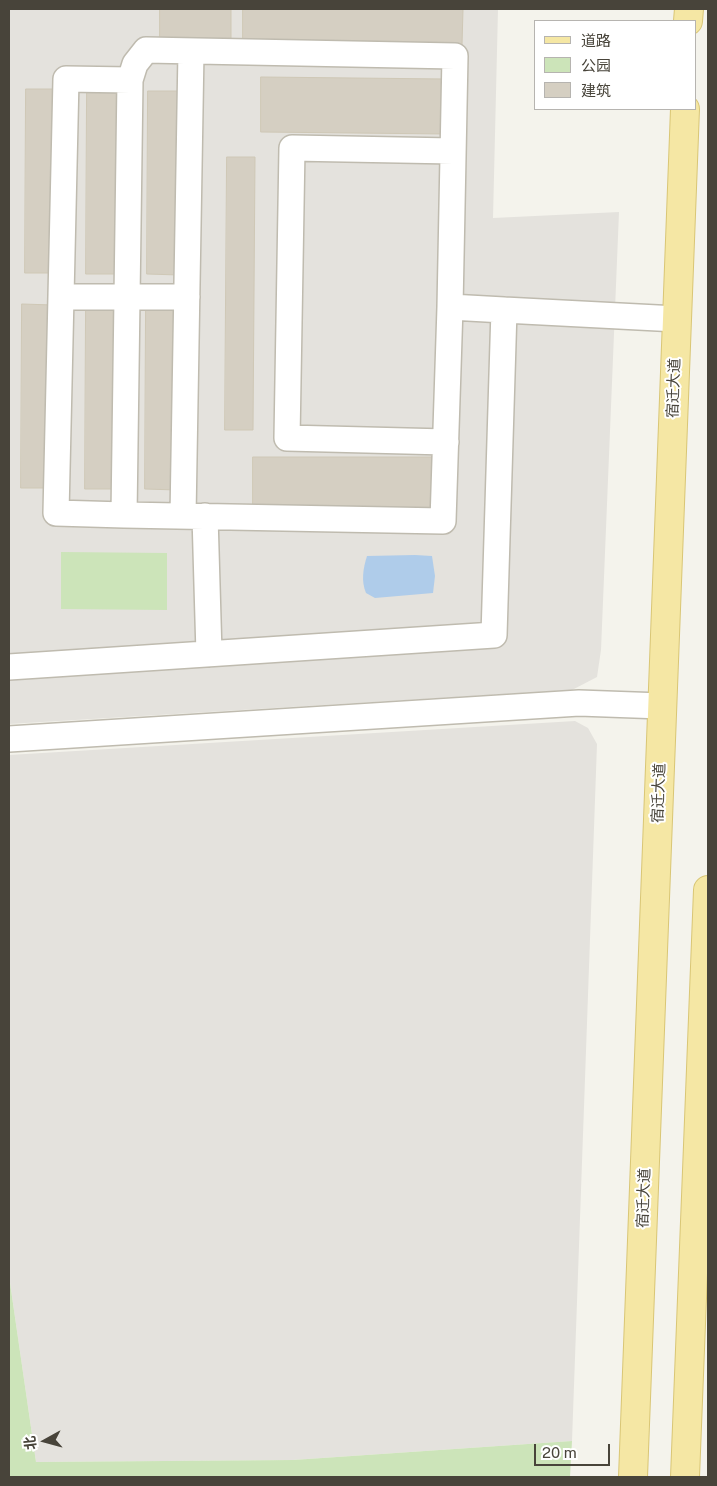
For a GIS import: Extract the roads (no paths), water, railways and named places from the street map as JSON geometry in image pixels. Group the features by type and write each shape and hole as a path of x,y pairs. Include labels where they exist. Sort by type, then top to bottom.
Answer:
{"main road":[{"name":"宿迁大道","path":"633,1477 685,110"},
{"path":"685,1477 708,890"}],"street":[{"path":"124,514 130,80 135,64 146,50 455,56 443,521 56,513 66,79 130,80"},
{"path":"191,51 186,297 194,516 209,654"},
{"path":"446,442 286,438 292,148 453,150"},
{"path":"61,298 186,297"},
{"path":"450,307 677,319"},
{"path":"9,668 494,635 504,310"},
{"path":"9,739 580,703 662,706"}],"water":[{"path":"367,556 432,556 435,576 433,593 375,598 366,593 363,575"}]}
